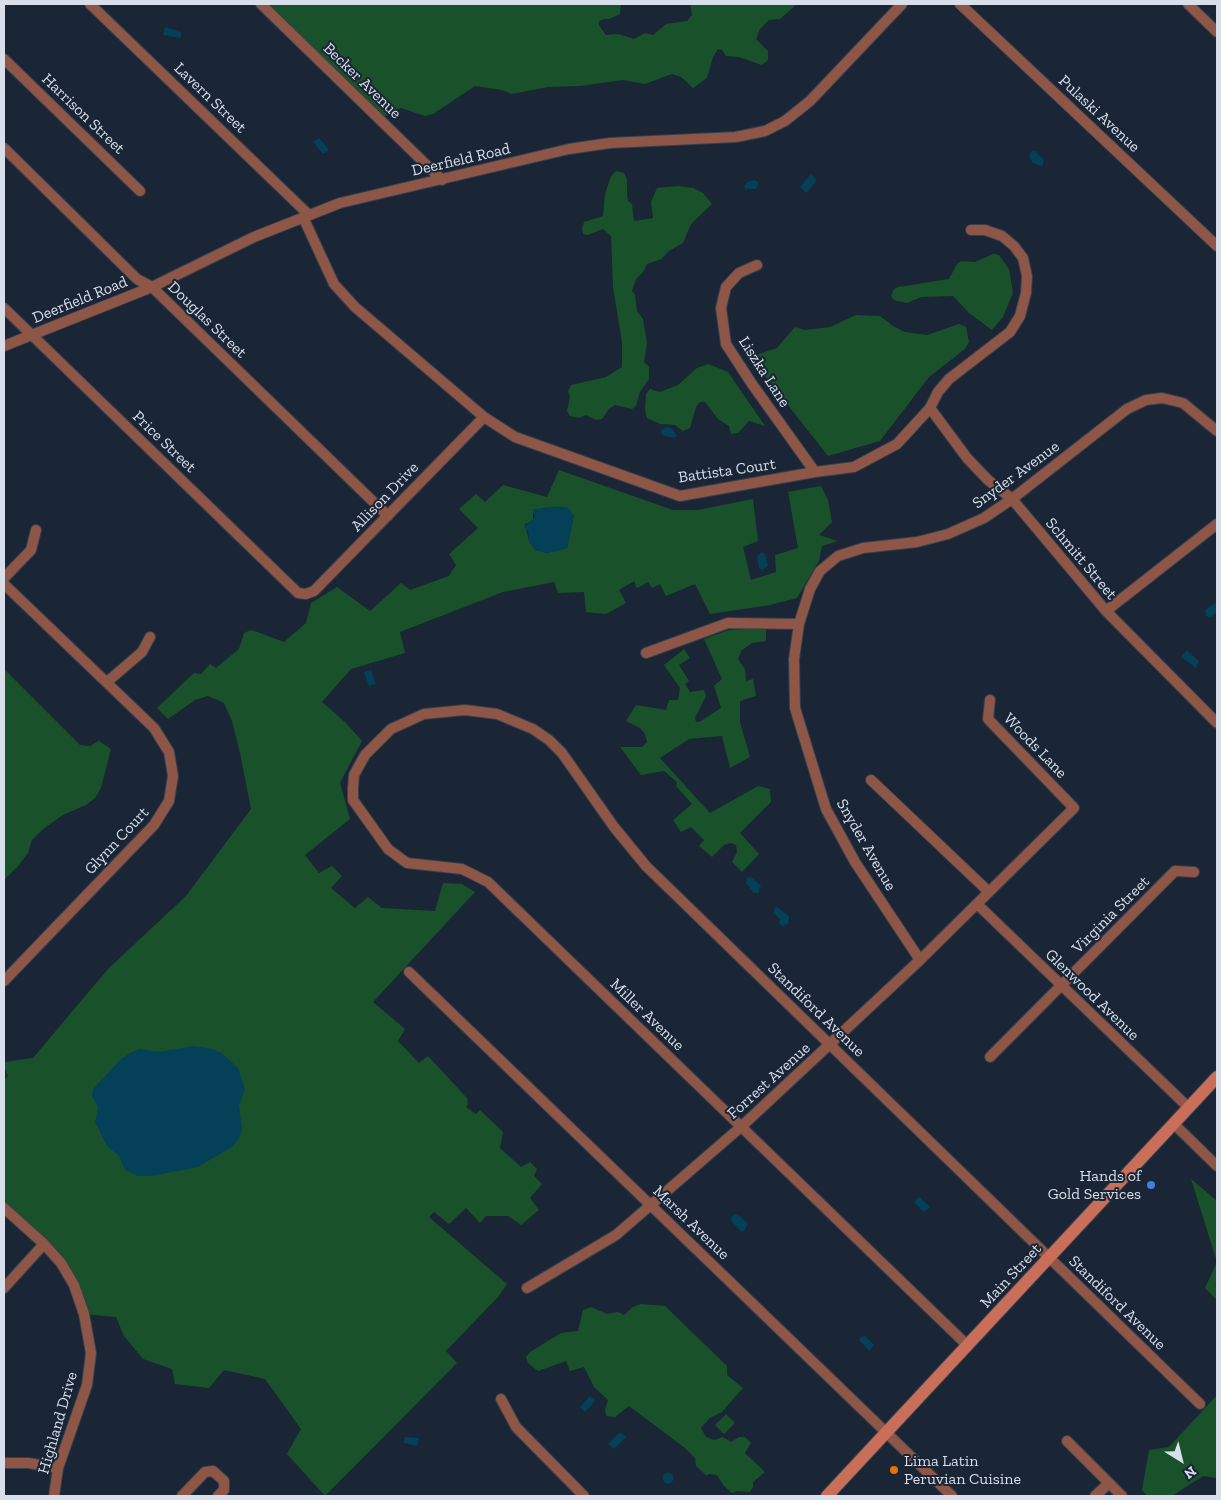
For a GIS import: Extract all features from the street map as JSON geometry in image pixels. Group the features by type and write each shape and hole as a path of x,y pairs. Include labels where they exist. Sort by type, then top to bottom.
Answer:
{"main road":[{"name":"Main Street","path":"826,1496 887,1433 1217,1077"}],"street":[{"name":"Lavern Street","path":"90,4 306,216"},
{"name":"Becker Avenue","path":"261,4 442,180"},
{"name":"Deerfield Road","path":"4,346 152,287 254,237 340,203 586,147 610,143 736,137 765,130 785,121 810,101 902,4"},
{"name":"Pulaski Avenue","path":"960,4 1217,246"},
{"path":"1188,4 1217,32"},
{"name":"Harrison Street","path":"4,58 140,191"},
{"name":"Douglas Street","path":"4,148 137,279 152,287 388,516"},
{"name":"Battista Court","path":"306,216 334,284 355,307 484,417 515,437 680,496 814,472 854,467 897,444 930,408 938,392 949,379 1010,332 1020,316 1026,294 1027,276 1023,258 1014,246 1002,236 985,230 971,230"},
{"name":"Liszka Lane","path":"757,265 739,273 726,287 721,308 726,344 814,472"},
{"name":"Price Street","path":"4,308 298,593 306,594"},
{"name":"Snyder Avenue","path":"920,960 855,862 826,809 795,708 793,682 799,624 810,589 820,571 838,556 863,548 917,542 948,534 984,518 1012,499 1127,409 1146,400 1162,398 1183,403 1217,431"},
{"name":"Schmitt Street","path":"930,408 968,458 988,480 1012,499 1106,611 1215,717"},
{"name":"Allison Drive","path":"306,594 314,591 484,417"},
{"path":"1106,611 1217,524"},
{"path":"4,578 31,550 36,530"},
{"name":"Glynn Court","path":"4,584 107,682 163,739 172,764 173,788 169,801 154,825 4,980"},
{"path":"646,653 728,623 799,624"},
{"path":"107,682 142,652 150,637"},
{"name":"Woods Lane","path":"990,700 988,719 1074,808"},
{"name":"Standiford Avenue","path":"391,729 424,714 465,710 497,714 524,725 549,740 562,753 614,827 646,866 1200,1404"},
{"name":"Miller Avenue","path":"391,729 365,755 354,776 353,788 353,800 388,850 407,863 462,869 488,882 968,1346"},
{"path":"871,780 989,892"},
{"name":"Forrest Avenue","path":"527,1288 616,1235 742,1126 920,960 1074,808"},
{"name":"Virginia Street","path":"990,1057 1175,871 1194,872"},
{"name":"Glenwood Avenue","path":"977,904 1061,987 1188,1107"},
{"name":"Marsh Avenue","path":"409,972 952,1496"},
{"path":"1174,1124 1217,1166"},
{"name":"Highland Drive","path":"4,1208 44,1244 61,1263 74,1284 84,1314 91,1353 87,1385 58,1468 54,1496"},
{"path":"4,1288 44,1244"},
{"path":"501,1399 516,1428 584,1496"},
{"path":"1067,1441 1122,1496"},
{"path":"4,1463 28,1463 58,1468"},
{"path":"182,1496 205,1472 213,1471 224,1481 224,1490 218,1496"},
{"path":"1095,1496 1108,1482"}],"green space":[{"path":"261,4 621,4 620,14 599,21 599,25 606,35 618,34 634,39 645,33 653,35 666,24 687,21 692,15 690,4 797,4 780,19 769,20 760,29 756,39 768,51 768,60 762,65 739,57 726,56 722,50 718,49 713,57 707,78 693,88 681,77 672,74 645,84 623,80 580,86 548,87 512,94 502,90 475,86 433,114 425,116 401,108 380,119"},
{"path":"616,171 624,173 627,179 627,196 628,201 632,204 634,221 653,218 651,202 657,188 678,186 693,188 703,193 712,204 691,224 683,243 669,251 661,259 647,264 644,271 636,279 632,291 635,295 637,311 643,319 647,343 644,362 649,367 649,379 640,392 636,406 632,409 615,405 609,409 602,419 596,420 586,415 579,418 570,416 567,411 570,397 568,391 571,385 606,377 622,367 622,342 613,287 611,236 603,229 588,235 583,234 582,228 584,222 603,216 605,194 611,176"},
{"path":"993,254 999,255 1009,269 1013,293 1003,317 992,330 969,313 953,296 921,297 907,303 894,300 891,296 894,289 898,287 949,279 957,264 961,261 975,262"},
{"path":"856,315 880,316 905,332 927,335 959,324 966,327 969,342 965,349 929,377 880,441 828,456 750,357 777,348 795,327 805,330 830,327"},
{"path":"708,364 728,372 765,426 749,421 738,433 731,434 729,426 718,419 705,402 700,402 696,407 690,428 683,431 675,425 660,424 647,418 645,410 646,394 650,389 660,392 678,385 697,368"},
{"path":"559,470 673,510 698,510 753,499 758,541 743,547 751,580 776,572 775,555 798,548 788,492 821,486 828,500 832,522 819,535 838,541 822,546 819,561 797,598 770,605 710,614 695,584 666,596 660,584 652,588 648,582 637,588 634,581 619,590 626,603 606,614 586,612 584,592 558,593 554,582 503,592 400,632 405,653 351,669 322,702 346,723 362,741 340,783 350,819 305,855 319,873 332,866 342,876 331,888 355,908 368,897 382,908 435,911 443,883 462,884 475,892 373,1002 405,1029 398,1041 419,1063 428,1056 467,1098 468,1104 466,1107 476,1114 480,1110 503,1132 500,1148 521,1167 530,1162 537,1169 534,1176 542,1184 530,1198 539,1210 521,1225 508,1216 486,1216 480,1223 466,1208 449,1224 434,1212 429,1217 507,1284 498,1297 446,1351 457,1363 325,1496 287,1454 301,1429 265,1379 224,1370 209,1388 175,1384 172,1369 143,1359 124,1336 116,1317 84,1314 74,1285 4,1208 4,1080 8,1076 4,1068 4,1062 33,1058 108,969 186,896 251,809 232,721 224,703 208,696 195,700 168,719 157,708 194,673 201,674 210,664 216,668 239,649 244,633 251,630 284,642 306,623 311,603 337,587 370,611 401,583 410,590 449,576 456,565 449,554 478,528 459,509 476,494 485,502 503,485 547,497","holes":["562,507 573,519 567,548 547,553 535,550 529,541 525,524 533,521 533,513 543,508"]},
{"path":"766,627 766,641 752,643 742,650 738,659 745,669 746,681 753,679 756,696 740,701 740,722 750,757 730,768 722,736 689,739 660,758 710,813 758,786 770,789 771,802 740,833 759,854 742,872 732,862 737,852 736,845 731,843 724,845 712,857 699,846 704,840 691,827 681,832 673,820 692,804 676,786 677,782 664,771 641,775 620,747 642,747 647,742 645,734 640,728 626,721 636,705 666,710 669,700 678,700 680,688 664,665 684,649 690,658 679,665 689,681 685,684 690,692 704,690 706,696 695,718 696,722 699,722 721,708 714,686 722,679 704,639 729,630"},
{"path":"4,669 80,745 90,746 99,741 111,749 101,788 95,798 86,805 63,815 43,829 32,840 28,853 4,880"},
{"path":"1191,1179 1217,1201 1217,1262"},
{"path":"1217,1262 1217,1300 1205,1288"},
{"path":"641,1304 665,1306 727,1366 727,1375 743,1388 722,1412 710,1418 701,1428 706,1437 714,1440 723,1437 731,1442 739,1437 745,1437 751,1443 745,1453 765,1472 753,1482 750,1492 737,1491 732,1493 724,1486 717,1475 708,1474 707,1476 696,1466 695,1458 685,1448 629,1406 615,1417 606,1416 605,1410 608,1400 594,1387 584,1367 570,1371 566,1361 538,1371 528,1363 526,1357 530,1352 561,1333 578,1331 583,1310 591,1307 607,1314 618,1312 624,1315 633,1307"},
{"path":"1217,1395 1217,1478 1203,1476 1172,1496 1147,1496 1142,1490 1149,1450 1169,1447"},
{"path":"726,1414 735,1423 724,1434 715,1425"}],"water":[{"path":"165,27 181,32 181,38 163,35"},
{"path":"319,138 329,150 323,154 313,142"},
{"path":"1035,151 1044,160 1042,166 1033,163 1029,157 1031,152"},
{"path":"811,174 817,180 806,193 800,187"},
{"path":"755,180 759,183 756,189 745,189 744,186 747,182"},
{"path":"666,427 672,428 677,436 673,438 662,435 661,430"},
{"path":"567,507 574,515 567,548 547,553 535,550 529,541 528,531 524,527 535,517 533,509"},
{"path":"762,552 765,554 768,566 762,570 759,568 757,556"},
{"path":"1217,603 1217,612 1211,617 1206,616 1205,610"},
{"path":"1187,650 1199,661 1196,668 1181,657"},
{"path":"371,670 376,684 369,686 364,672"},
{"path":"751,877 761,886 758,893 754,893 746,883 747,878"},
{"path":"776,906 789,916 789,922 786,925 782,926 779,923 780,919 773,913"},
{"path":"194,1046 222,1053 238,1068 245,1089 239,1105 242,1129 239,1139 232,1147 198,1167 151,1176 138,1176 125,1170 119,1156 107,1146 95,1122 98,1107 92,1096 93,1089 121,1059 132,1052 140,1049 158,1052"},
{"path":"919,1197 930,1207 924,1212 914,1202"},
{"path":"734,1214 739,1215 748,1224 744,1231 741,1231 732,1222 731,1218"},
{"path":"865,1336 874,1345 869,1351 859,1340"},
{"path":"590,1396 595,1401 585,1412 580,1407"},
{"path":"620,1432 626,1437 614,1449 608,1444"},
{"path":"405,1437 419,1438 417,1446 403,1443"},
{"path":"668,1472 674,1478 668,1484 662,1478"}],"place":[{"name":"Hands of Gold Services","path":"1151,1185"},
{"name":"Lima Latin Peruvian Cuisine","path":"894,1470"}]}
